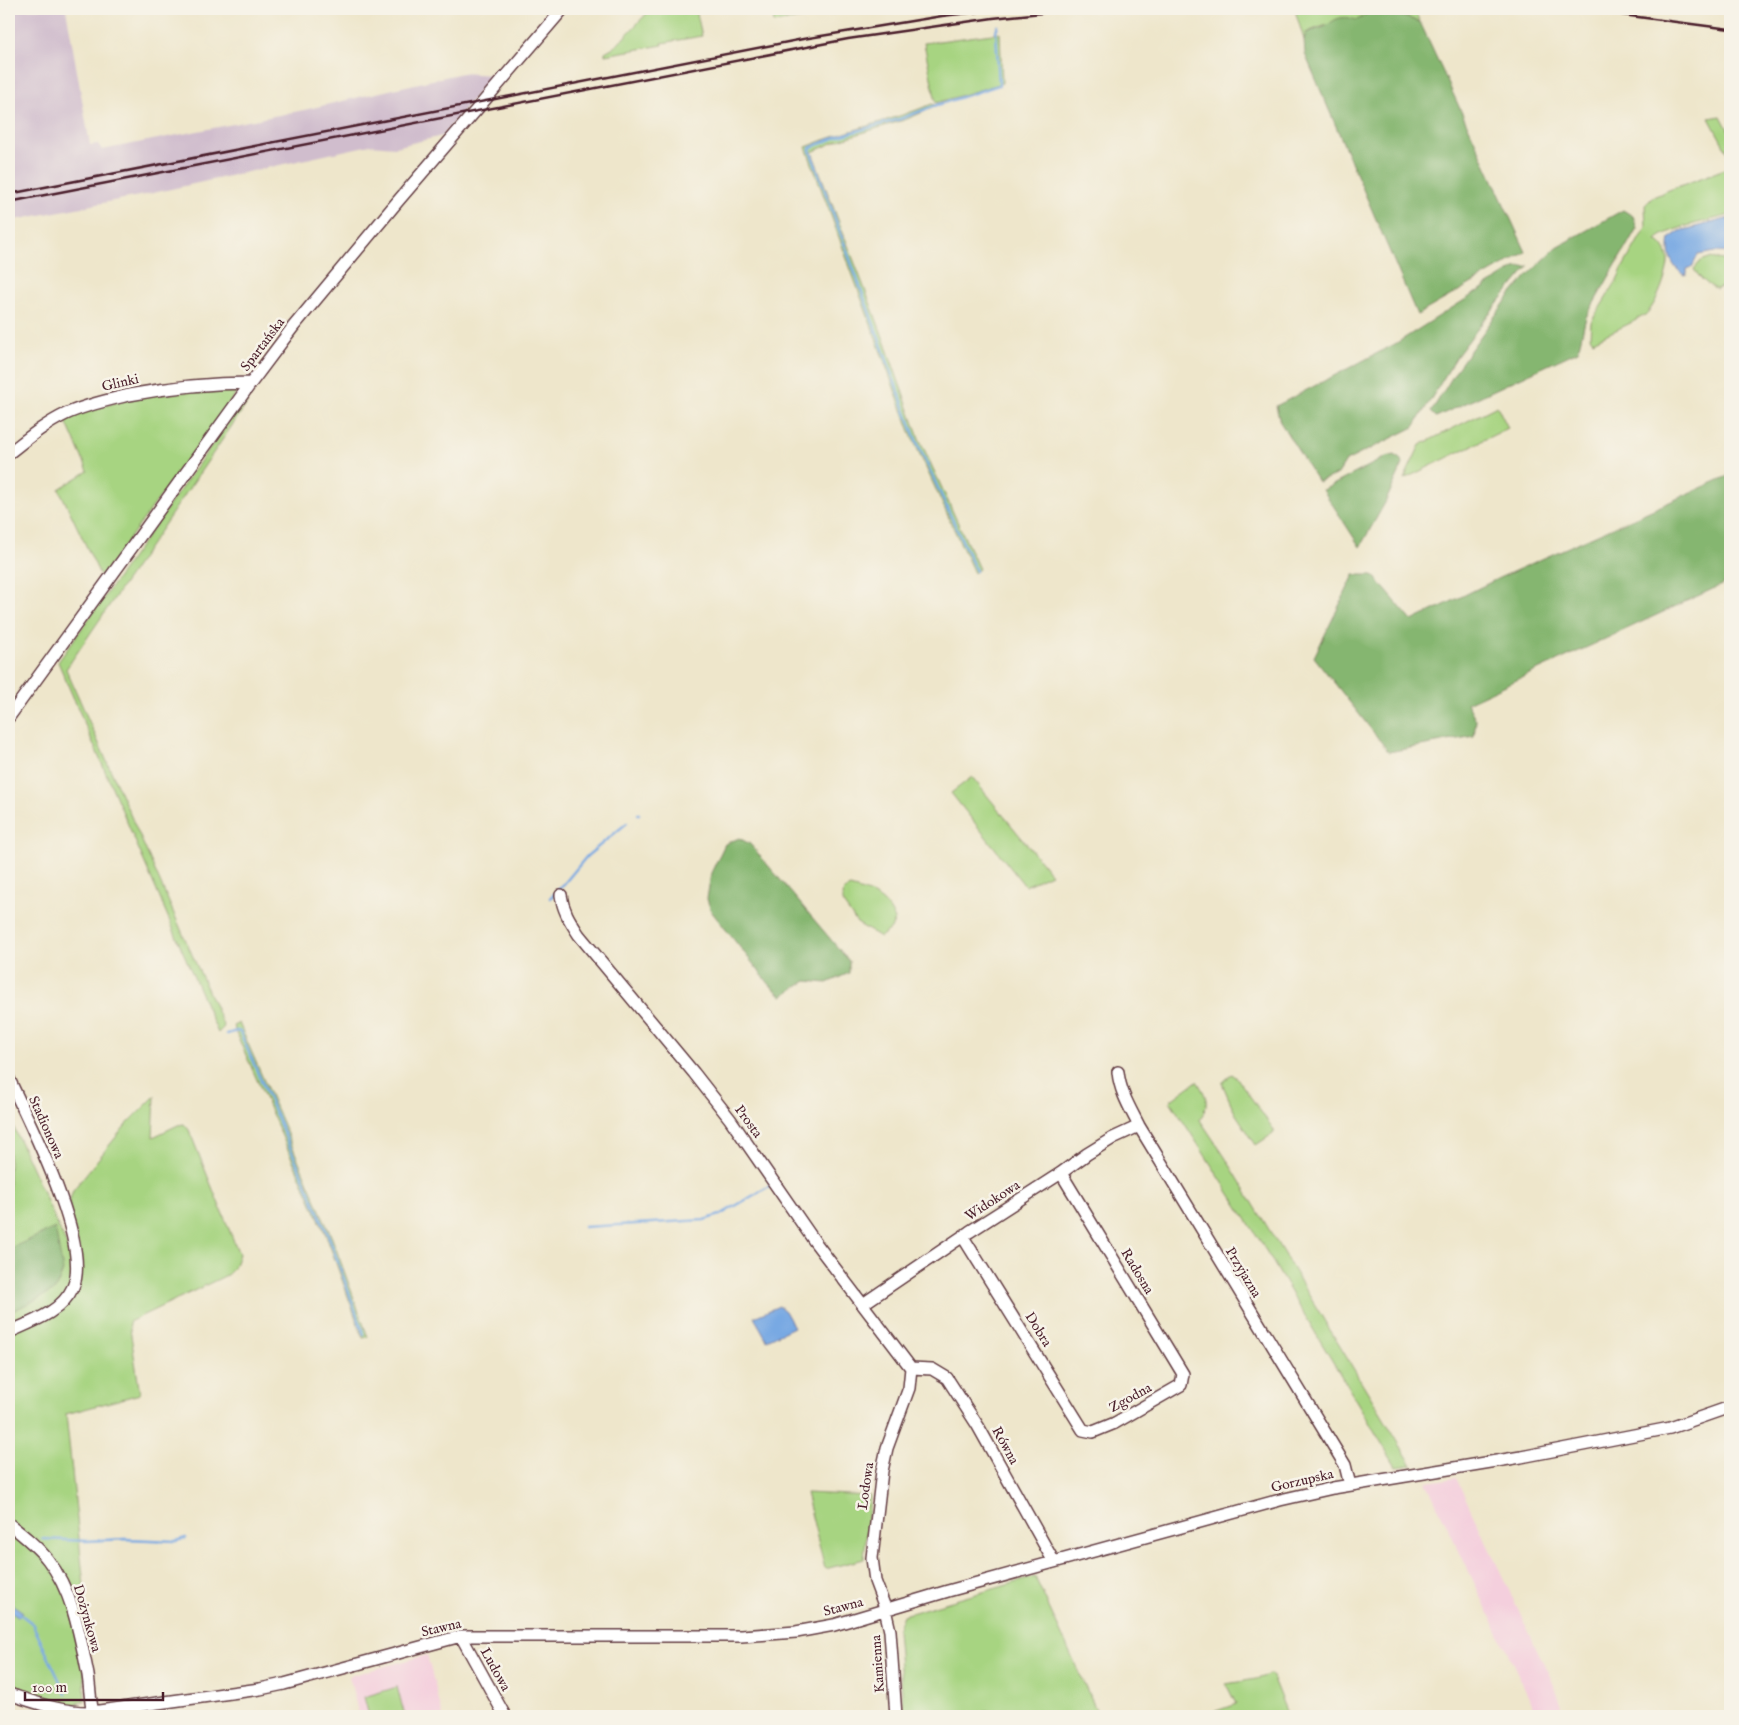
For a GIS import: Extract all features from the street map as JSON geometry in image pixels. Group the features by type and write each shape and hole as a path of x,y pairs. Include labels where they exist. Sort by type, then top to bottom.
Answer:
{"street":[{"name":"Spartańska","path":"9,717 251,383 294,327 398,201 563,9"},
{"name":"Glinki","path":"9,453 28,438 66,414 92,404 163,388 210,383 251,383"},
{"name":"Prosta","path":"561,895 562,906 566,916 579,935 730,1118 805,1227 911,1368"},
{"name":"Przyjazna","path":"1118,1072 1122,1094 1139,1126 1345,1465 1350,1485"},
{"name":"Stadionowa","path":"9,1079 57,1188 77,1257 77,1271 73,1288 59,1306 49,1313 9,1332"},
{"name":"Widokowa","path":"863,1304 1061,1173 1094,1149 1139,1126"},
{"name":"Radosna","path":"1061,1173 1183,1374 1181,1385"},
{"name":"Dobra","path":"963,1237 1084,1430 1093,1432"},
{"name":"Równa","path":"911,1368 932,1369 947,1378 978,1426 1054,1562"},
{"name":"Lodowa","path":"886,1610 875,1581 873,1568 872,1558 876,1511 887,1448 909,1388 911,1368"},
{"name":"Zgodna","path":"1093,1432 1115,1423 1181,1385"},
{"name":"Gorzupska","path":"886,1610 948,1591 1280,1500 1350,1485 1514,1458 1670,1428 1730,1408"},
{"name":"Dożynkowa","path":"9,1524 37,1548 48,1561 60,1578 69,1597 85,1661 93,1714"},
{"name":"Stawna","path":"9,1694 61,1710 93,1714 276,1686 462,1636 771,1635 834,1625 886,1610"},
{"name":"Kamienna","path":"886,1610 890,1631 896,1716"},
{"name":"Ludowa","path":"462,1636 505,1716"}],"shaded area":[{"path":"9,9 66,9 90,145 98,144 102,150 304,110 462,73 492,75 442,136 395,147 370,145 144,195 9,221"},
{"path":"1456,1478 1553,1683 1562,1706 1540,1716 1538,1716 1426,1482"},
{"path":"427,1655 443,1716 359,1716 349,1676"}],"green space":[{"path":"651,9 696,9 702,36 605,55 605,52 617,45"},
{"path":"772,9 862,9 774,23"},
{"path":"1372,9 1363,18 1356,21 1348,18 1312,30 1306,33 1304,40 1295,10"},
{"path":"1372,9 1380,9 1420,22 1526,252 1417,315 1305,54 1304,40 1306,33 1326,26 1334,20 1346,18 1355,20 1361,18"},
{"path":"1380,9 1414,9 1420,22"},
{"path":"1000,33 1002,83 936,103 924,43"},
{"path":"932,104 937,106 907,119 842,139 812,152 879,326 919,438 979,569 974,573 912,437 806,147"},
{"path":"1721,116 1730,133 1730,157 1709,118"},
{"path":"1730,167 1730,215 1680,228 1656,240 1667,253 1668,265 1664,281 1653,305 1645,315 1593,341 1590,337 1591,322 1616,282 1646,227 1645,205 1653,197"},
{"path":"1623,210 1633,216 1637,228 1586,317 1578,351 1436,417 1431,412 1459,366 1508,298 1527,276 1557,247"},
{"path":"1709,258 1730,261 1730,284 1716,289 1698,275 1694,269 1701,261"},
{"path":"1529,266 1457,356 1414,427 1346,461 1338,474 1318,482 1280,422 1276,406 1395,344 1515,268"},
{"path":"238,387 239,390 101,577 59,489 88,471 64,417 140,396"},
{"path":"248,402 66,669 224,1027 218,1033 58,662 241,404"},
{"path":"1497,406 1508,428 1404,479 1420,445"},
{"path":"1395,455 1403,464 1385,503 1360,547 1323,490 1386,457"},
{"path":"1730,475 1730,581 1467,703 1476,720 1474,736 1389,752 1314,657 1354,575 1373,575 1412,621 1499,578"},
{"path":"972,777 1051,874 1025,886 951,793"},
{"path":"739,838 750,844 849,961 849,973 827,983 806,981 782,996 770,985 711,911 707,899 711,873 725,844"},
{"path":"850,887 871,894 887,905 895,919 891,929 880,937 857,923 842,902 844,890"},
{"path":"239,1023 332,1238 368,1337 363,1338 326,1235 233,1026"},
{"path":"1232,1074 1237,1078 1274,1130 1274,1133 1256,1145 1235,1113 1222,1083"},
{"path":"1197,1081 1206,1100 1205,1109 1200,1120 1225,1157 1412,1465 1396,1467 1259,1239 1170,1101"},
{"path":"155,1096 153,1137 178,1125 184,1124 189,1130 239,1254 234,1268 227,1275 129,1322 140,1394 66,1414 88,1624 83,1626 85,1701 66,1707 9,1688 9,1117 69,1250 82,1263 69,1203 73,1190 125,1126"},
{"path":"55,1228 63,1271 55,1290 9,1313 9,1249"},
{"path":"806,1493 870,1496 864,1559 825,1569"},
{"path":"1035,1577 1099,1716 1006,1716 1006,1711 984,1712 976,1716 904,1716 897,1630 903,1615"},
{"path":"1271,1674 1288,1716 1202,1716 1236,1704 1226,1684 1256,1679"},
{"path":"397,1687 405,1716 369,1716 364,1697"},
{"path":"1007,1711 1006,1716 976,1716 984,1712"}],"water":[{"path":"1730,218 1730,253 1716,252 1698,255 1692,267 1687,269 1687,274 1684,275 1676,268 1671,259 1669,249 1670,238 1680,231"},
{"path":"779,1306 785,1311 794,1327 767,1340 754,1317"},
{"path":"9,1602 23,1612 19,1617 9,1610"}],"waterway":[{"path":"976,571 916,440 810,148 839,136 900,119 999,85 996,31 998,26"},
{"path":"550,898 587,856 627,823"},
{"path":"227,1034 240,1032 329,1237 364,1335"},
{"path":"584,1227 704,1220 720,1215 771,1185"},
{"path":"42,1539 176,1541 186,1538"},
{"path":"20,1614 32,1623 66,1694"}],"railway":[{"path":"9,194 803,39 942,16 1004,9"},
{"path":"9,202 848,39 993,18 1080,9"},
{"path":"1560,9 1730,29"}]}
